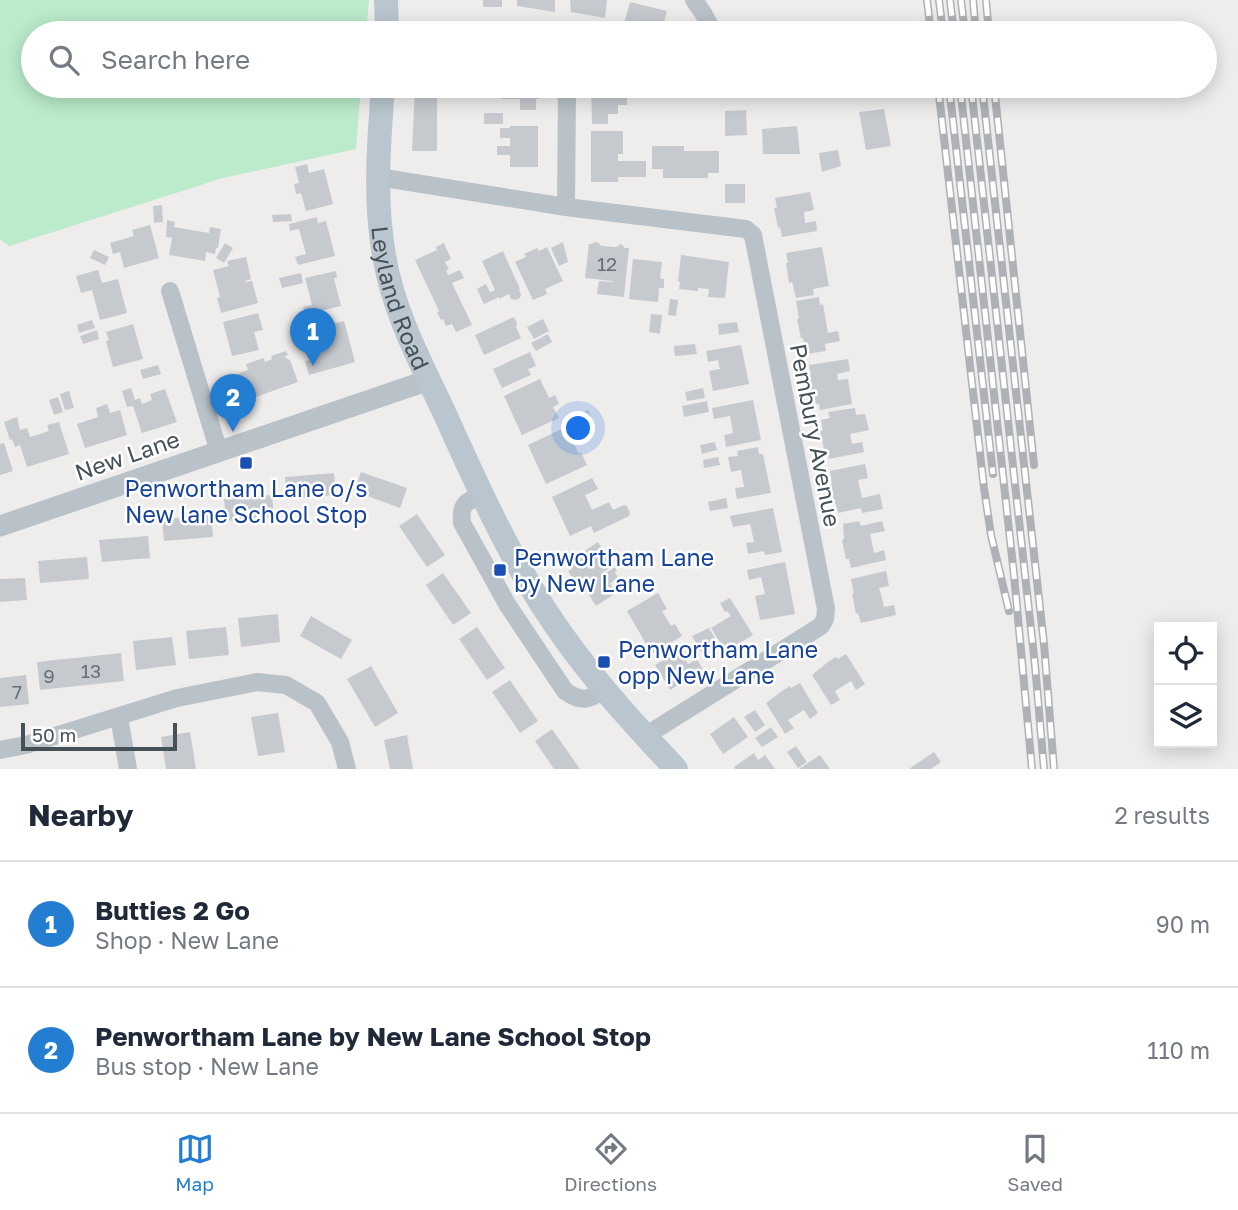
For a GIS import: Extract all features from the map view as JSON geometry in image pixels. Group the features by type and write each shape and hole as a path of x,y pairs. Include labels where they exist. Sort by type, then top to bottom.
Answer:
{"main road":[{"path":"386,0 387,21"},
{"name":"Leyland Road","path":"382,98 379,214 384,256 394,299 410,341 495,523 541,604 603,690 676,769"}],"street":[{"path":"694,0 707,21"},
{"path":"566,206 567,98"},
{"name":"Pembury Avenue","path":"378,177 566,206 746,229 753,235 826,609 825,619 821,626 645,736"},
{"path":"170,291 219,452"},
{"name":"New Lane","path":"0,526 429,380"},
{"path":"0,750 26,745 177,698 257,682 286,685 317,703 340,742 347,769"},
{"path":"119,717 128,769"}],"green space":[{"path":"0,0 369,0 367,21 21,21 21,98 360,98 356,149 223,178 9,246 0,239"}],"building":[{"path":"483,0 502,0 502,7 483,7"},
{"path":"517,0 555,0 555,12 517,6"},
{"path":"570,0 607,0 605,18 571,12"},
{"path":"630,2 667,11 664,21 625,21"},
{"path":"414,98 437,98 437,151 412,151"},
{"path":"539,98 536,99 536,110 520,110 520,99 502,99"},
{"path":"591,98 627,98 627,105 618,105 618,114 608,114 608,124 592,124"},
{"path":"884,109 891,146 866,150 859,112"},
{"path":"746,110 747,135 725,136 725,111"},
{"path":"484,113 503,113 503,124 484,124"},
{"path":"538,126 538,167 510,167 510,155 497,155 497,146 510,146 510,138 500,138 500,128"},
{"path":"797,126 800,154 763,154 762,129"},
{"path":"591,131 623,131 623,154 618,154 618,161 646,161 646,177 618,177 618,182 591,182"},
{"path":"652,146 684,146 684,151 719,151 719,173 708,173 708,178 663,178 663,169 652,169"},
{"path":"838,150 841,166 822,172 819,153"},
{"path":"307,164 309,173 324,169 333,204 306,211 301,193 296,194 294,184 299,183 295,167"},
{"path":"725,184 745,184 745,203 725,203"},
{"path":"810,192 814,210 804,212 805,223 816,221 817,231 782,237 774,208 777,208 775,198"},
{"path":"162,205 163,222 154,223 153,206"},
{"path":"291,214 292,221 273,222 272,215"},
{"path":"317,217 318,223 326,221 335,256 298,265 295,257 306,254 299,229 290,231 289,224"},
{"path":"167,220 175,222 174,227 209,233 210,227 221,229 215,254 206,252 205,261 169,255 172,238 166,237"},
{"path":"150,225 159,258 124,268 120,252 113,254 110,243 134,236 132,230"},
{"path":"563,242 568,262 559,266 551,248"},
{"path":"594,242 601,246 616,247 621,244 629,248 624,297 597,294 599,281 613,281 585,278 589,244"},
{"path":"225,243 233,248 224,263 216,258"},
{"path":"444,243 451,259 445,262 449,269 446,270 448,275 460,270 464,278 452,283 472,325 456,332 452,324 446,326 443,319 441,320 415,260 437,250 436,247"},
{"path":"547,247 563,281 545,289 547,294 533,300 515,262 526,257 524,254"},
{"path":"822,247 829,286 813,289 814,295 796,298 792,282 789,283 786,253"},
{"path":"94,250 109,257 105,265 90,258"},
{"path":"503,251 520,289 520,298 511,299 509,294 484,304 477,289 486,284 490,292 495,290 482,261"},
{"path":"681,255 729,262 725,298 708,297 709,289 679,289"},
{"path":"246,257 251,279 245,282 252,281 258,303 221,313 213,270 229,266 227,261"},
{"path":"633,259 662,262 660,278 664,279 664,288 659,288 658,302 629,299"},
{"path":"98,270 102,283 118,279 127,313 100,320 92,290 81,293 76,276"},
{"path":"336,271 337,278 334,278 341,306 305,315 303,307 312,305 305,278"},
{"path":"301,273 303,283 282,288 279,278"},
{"path":"819,297 820,305 823,304 828,333 838,331 840,341 825,344 826,351 807,354 797,319 796,301"},
{"path":"670,299 678,300 676,316 668,315"},
{"path":"258,313 263,330 254,332 259,350 232,356 223,322"},
{"path":"651,314 662,315 660,334 649,332"},
{"path":"514,317 521,338 484,355 475,335"},
{"path":"543,319 549,331 534,339 527,327"},
{"path":"92,320 95,328 79,333 77,325"},
{"path":"310,321 312,330 344,321 355,362 309,375 305,361 318,358 314,342 298,346 292,326"},
{"path":"737,322 739,332 719,335 718,324"},
{"path":"133,324 143,359 113,367 106,332"},
{"path":"97,330 99,339 83,344 80,336"},
{"path":"548,334 552,342 536,351 531,343"},
{"path":"695,344 697,354 675,356 674,346"},
{"path":"741,345 749,384 713,391 709,371 720,369 718,360 708,362 706,351"},
{"path":"286,351 288,355 284,357 290,360 298,382 230,406 224,389 236,385 232,376 248,370 246,364 264,358 265,362 272,359 271,356"},
{"path":"530,352 536,366 528,369 531,375 502,388 493,369"},
{"path":"848,359 850,371 837,374 838,380 848,379 852,404 820,410 814,394 812,395 809,365"},
{"path":"158,365 161,374 143,379 140,370"},
{"path":"540,379 549,398 555,395 559,404 553,407 559,418 522,435 504,396"},
{"path":"131,388 135,400 140,398 142,404 152,400 150,394 165,389 177,422 142,433 133,406 127,407 122,391"},
{"path":"703,388 705,398 687,401 685,392"},
{"path":"69,391 74,408 65,410 60,394"},
{"path":"58,397 63,412 54,415 49,400"},
{"path":"753,400 761,440 726,447 724,435 733,433 730,416 714,419 712,408"},
{"path":"707,401 709,412 684,417 682,406"},
{"path":"107,404 110,413 120,410 127,435 85,448 77,424 98,417 96,408"},
{"path":"855,408 856,415 865,414 869,430 850,434 852,444 862,442 864,452 829,459 820,431 823,430 821,420 830,418 828,412"},
{"path":"588,410 592,419 574,427 570,418"},
{"path":"17,417 20,430 27,428 30,437 49,431 47,425 59,422 69,454 27,467 20,445 15,447 12,439 10,440 4,422"},
{"path":"566,427 587,465 546,484 528,445"},
{"path":"715,442 717,450 702,454 700,445"},
{"path":"4,443 13,471 0,475 0,444"},
{"path":"758,447 759,454 763,454 771,493 737,499 735,488 744,487 741,470 731,472 728,457 738,456 737,451"},
{"path":"718,457 720,465 704,468 703,460"},
{"path":"865,464 868,478 858,480 862,498 880,494 883,509 862,513 861,508 838,513 830,485 830,471"},
{"path":"361,472 407,488 400,508 354,491"},
{"path":"334,473 336,495 287,499 285,477"},
{"path":"592,478 598,489 585,495 592,510 609,502 613,510 627,506 629,516 594,533 591,526 570,536 552,497"},
{"path":"272,495 274,517 226,521 224,499"},
{"path":"726,498 728,508 710,511 708,502"},
{"path":"773,508 782,552 748,554 746,543 754,542 750,524 733,527 730,516"},
{"path":"417,514 445,555 427,567 399,526"},
{"path":"211,515 213,537 164,541 162,519"},
{"path":"859,521 861,526 882,521 885,531 870,534 874,553 884,550 886,560 851,568 842,540 843,524"},
{"path":"148,536 150,558 102,562 99,540"},
{"path":"598,542 613,566 603,572 604,574 615,567 618,578 610,583 616,593 596,606 578,578 574,580 568,571 572,569 568,562"},
{"path":"87,557 89,579 40,583 38,561"},
{"path":"785,562 795,614 760,620 755,596 765,594 761,577 749,580 747,570"},
{"path":"886,571 889,586 879,588 884,607 894,605 896,615 861,623 858,613 856,614 851,579"},
{"path":"443,573 471,613 453,625 426,585"},
{"path":"25,578 27,600 0,602 0,579"},
{"path":"658,593 667,609 662,611 671,626 675,624 682,636 652,654 627,611"},
{"path":"730,598 753,635 733,647 731,642 723,647 711,628 731,616 720,603"},
{"path":"278,614 280,642 241,647 238,618"},
{"path":"311,616 352,640 341,659 300,636"},
{"path":"226,627 229,655 189,659 186,631"},
{"path":"477,627 505,668 487,680 459,639"},
{"path":"709,628 719,645 702,653 692,636"},
{"path":"172,637 176,665 136,670 133,641"},
{"path":"680,650 688,664 697,659 703,670 670,690 655,665"},
{"path":"121,653 124,681 40,690 37,662"},
{"path":"846,654 865,684 856,690 851,681 835,691 840,700 831,705 812,675 836,657 838,659"},
{"path":"371,666 398,713 375,727 347,679"},
{"path":"26,675 29,704 0,707 0,678"},
{"path":"510,680 538,721 520,733 492,692"},
{"path":"800,683 818,713 810,719 804,710 788,720 794,728 785,734 766,703 790,686 791,688"},
{"path":"755,710 765,725 755,732 744,717"},
{"path":"278,713 285,752 258,756 251,717"},
{"path":"734,717 748,737 723,754 710,734"},
{"path":"771,727 778,737 762,747 755,738"},
{"path":"552,729 580,769 554,769 535,741"},
{"path":"190,732 196,769 166,769 161,737"},
{"path":"407,735 413,769 390,769 384,740"},
{"path":"796,746 807,762 798,768 787,752"},
{"path":"934,752 941,762 931,769 909,769"},
{"path":"754,753 758,760 765,755 775,769 735,769 734,767"},
{"path":"820,755 830,769 799,769"}],"railway":[{"path":"927,0 930,21"},
{"path":"939,0 942,21"},
{"path":"950,0 953,21"},
{"path":"961,0 964,21"},
{"path":"973,0 975,21"},
{"path":"986,0 988,21"},
{"path":"939,98 984,488 991,535 1009,611"},
{"path":"950,98 993,474"},
{"path":"961,98 1014,575 1032,769"},
{"path":"972,98 1044,769"},
{"path":"983,98 1044,644 1054,769"},
{"path":"995,98 1034,465"}],"place":[{"name":"Butties 2 Go","path":"313,366"},
{"name":"Penwortham Lane by New Lane School Stop","path":"233,432"},
{"name":"Penwortham Lane o/s New lane School Stop","path":"246,463"},
{"name":"Penwortham Lane by New Lane","path":"500,570"},
{"name":"Penwortham Lane opp New Lane","path":"604,662"}]}
